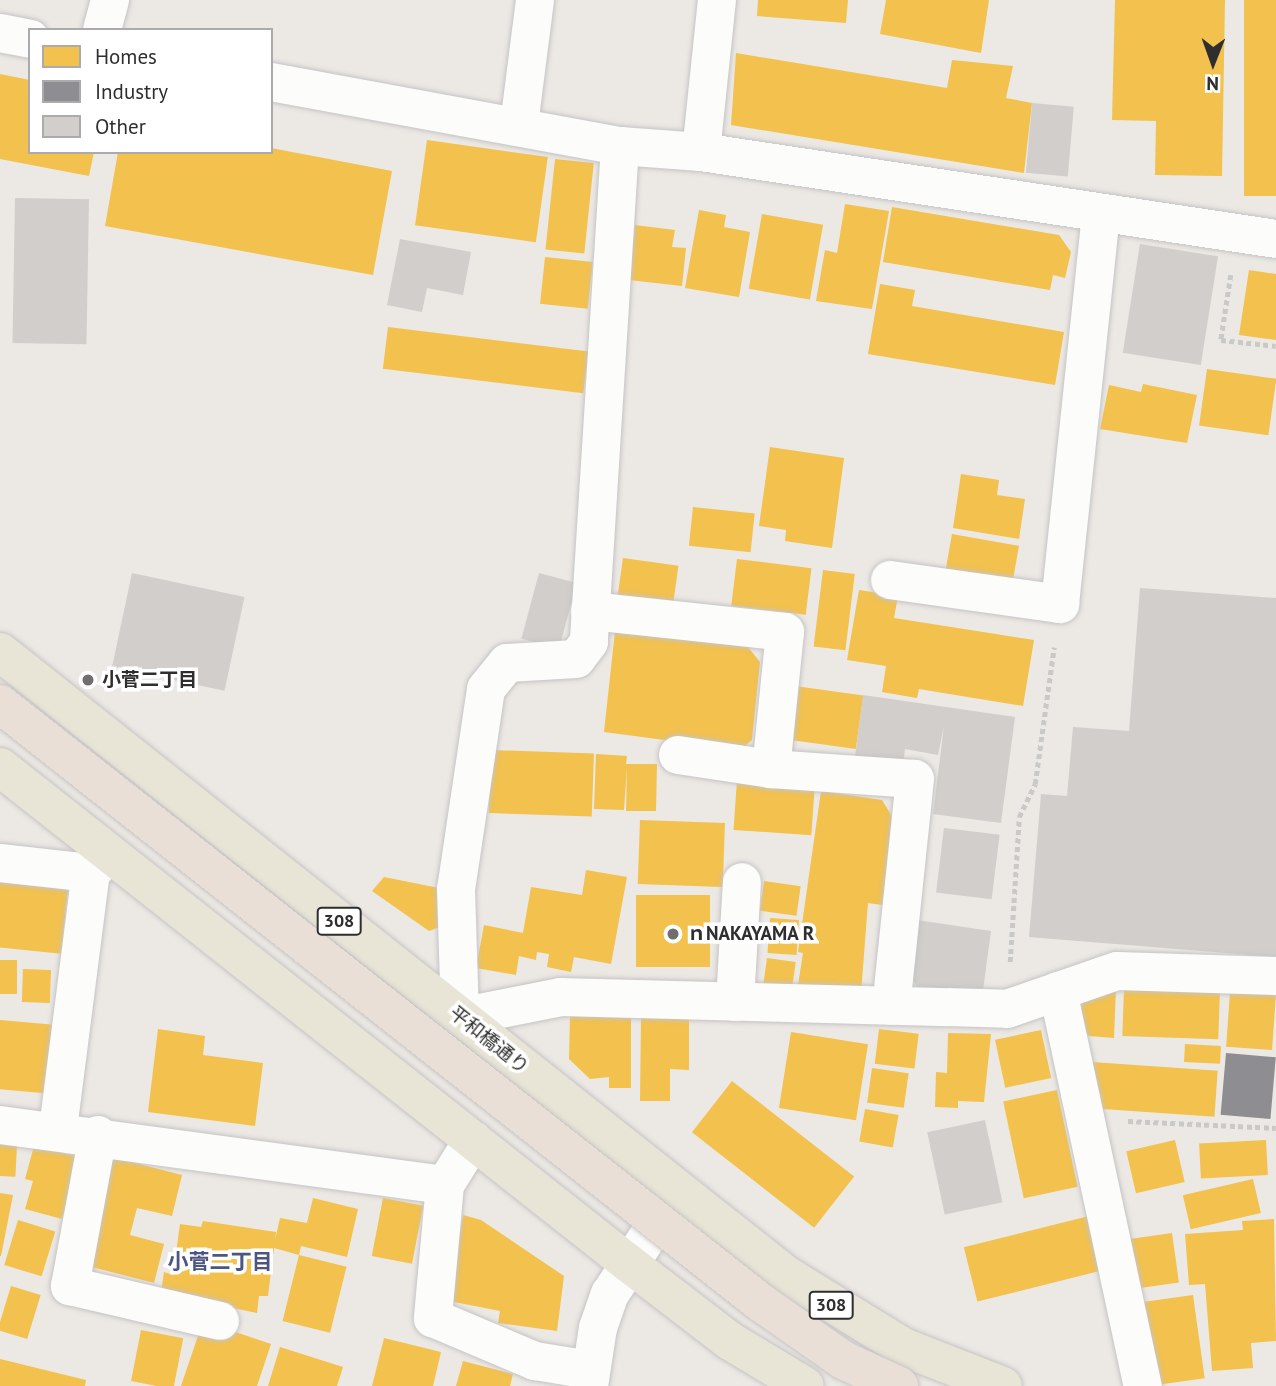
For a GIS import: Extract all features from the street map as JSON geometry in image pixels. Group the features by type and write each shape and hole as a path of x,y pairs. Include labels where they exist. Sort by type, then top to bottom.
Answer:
{"highway":[{"path":"0,704 760,1302 844,1360 899,1386"}],"main road":[{"name":"平和橋通り","path":"0,652 678,1191 840,1311 904,1347 1003,1386"},
{"path":"0,767 100,863 473,1140 730,1341 805,1386"}],"street":[{"path":"103,28 110,0"},
{"path":"519,125 535,0"},
{"path":"701,152 717,0"},
{"path":"0,33 28,39"},
{"path":"273,82 519,125 620,146 701,152 1276,239"},
{"path":"620,146 589,642 576,659 508,663 486,689 456,889 460,1017 561,997 1007,1009 1117,971 1276,976"},
{"path":"890,580 1060,604 1101,213"},
{"path":"590,611 785,632 771,769"},
{"path":"678,755 771,769 915,779 891,1006"},
{"path":"0,863 100,863 58,1129"},
{"path":"735,1002 742,882"},
{"path":"1058,991 1143,1386"},
{"path":"0,1125 58,1129 445,1185"},
{"path":"98,1135 70,1286 220,1321"},
{"path":"473,1140 445,1185 433,1318 535,1361 590,1378 597,1328 627,1262 678,1191"}],"path":[{"path":"1237,233 1221,340 1276,346"},
{"path":"1007,1009 1019,817 1035,784 1060,604"},
{"path":"1085,1119 1276,1128"}],"building: Homes":[{"path":"758,0 848,0 846,23 757,16"},
{"path":"886,0 989,0 981,53 880,34"},
{"path":"1115,0 1225,0 1222,176 1155,175 1156,121 1112,120"},
{"path":"1244,0 1276,0 1276,196 1244,196"},
{"path":"736,53 947,88 952,60 1013,66 1006,98 1032,103 1024,173 731,125"},
{"path":"0,74 28,80 28,154 94,154 89,176 0,159"},
{"path":"427,140 548,157 536,242 415,225"},
{"path":"273,148 392,171 373,275 105,226 118,154 273,154"},
{"path":"555,159 594,163 584,254 545,250"},
{"path":"845,204 889,211 872,309 816,301 825,250 837,253"},
{"path":"892,207 1059,235 1071,252 1065,278 1053,275 1050,290 883,262"},
{"path":"699,210 726,215 724,227 750,232 739,297 685,288"},
{"path":"762,214 823,225 810,300 749,289"},
{"path":"635,225 675,230 672,247 686,248 682,286 629,280"},
{"path":"545,257 593,262 588,309 540,304"},
{"path":"1249,270 1276,274 1276,340 1239,335"},
{"path":"880,284 915,290 912,306 1064,332 1055,385 868,354"},
{"path":"388,327 588,352 583,393 383,369"},
{"path":"1207,369 1276,379 1268,435 1199,425"},
{"path":"1143,384 1197,395 1187,443 1100,429 1109,385 1141,392"},
{"path":"770,447 844,458 832,548 785,541 786,530 759,526"},
{"path":"961,474 999,480 997,495 1025,499 1019,539 953,528"},
{"path":"693,507 755,513 751,552 689,546"},
{"path":"952,534 1019,546 1011,590 944,578"},
{"path":"623,558 678,566 672,608 617,601"},
{"path":"737,559 811,568 806,615 731,606"},
{"path":"823,570 855,574 845,650 814,646"},
{"path":"859,590 898,596 894,618 1034,640 1023,706 919,689 917,698 882,692 886,666 847,660"},
{"path":"615,631 748,647 760,662 752,740 740,750 604,732"},
{"path":"795,686 863,696 856,749 787,739"},
{"path":"491,750 594,754 592,817 489,813"},
{"path":"596,754 627,756 626,764 657,764 656,811 626,811 627,767 624,810 594,809"},
{"path":"737,780 815,785 811,835 734,830"},
{"path":"821,791 882,800 895,821 882,905 868,903 861,993 798,985 803,953 798,952"},
{"path":"640,820 725,823 723,887 638,884"},
{"path":"586,870 627,877 611,964 574,957 571,972 547,967 549,954 537,952 536,960 519,956 516,975 476,968 484,925 523,933 531,887 582,895"},
{"path":"0,876 69,883 61,954 0,947"},
{"path":"384,877 439,888 442,926 429,931 372,891"},
{"path":"764,881 801,886 796,916 760,911"},
{"path":"636,895 710,895 710,967 636,967"},
{"path":"770,918 799,920 796,955 768,953"},
{"path":"767,958 796,962 791,996 762,992"},
{"path":"0,960 17,960 17,994 0,994"},
{"path":"23,969 51,970 50,1003 22,1002"},
{"path":"1116,987 1114,1038 1089,1036 1077,1023 1085,995"},
{"path":"1124,988 1220,991 1218,1039 1122,1036"},
{"path":"1230,992 1276,995 1272,1050 1226,1047"},
{"path":"570,1016 631,1018 631,1088 609,1088 609,1077 590,1079 569,1059"},
{"path":"641,1017 689,1018 689,1070 670,1069 670,1101 640,1101"},
{"path":"0,1020 54,1025 48,1093 0,1089"},
{"path":"158,1029 205,1036 203,1055 263,1063 255,1126 148,1112"},
{"path":"879,1029 919,1034 914,1069 875,1064"},
{"path":"1041,1030 1051,1078 1005,1088 995,1040"},
{"path":"791,1032 868,1044 856,1120 779,1108"},
{"path":"948,1033 991,1034 984,1102 958,1101 958,1108 935,1107 936,1072 947,1073"},
{"path":"1185,1044 1221,1046 1220,1064 1184,1062"},
{"path":"1092,1062 1218,1071 1214,1117 1089,1108"},
{"path":"872,1068 909,1073 904,1108 867,1103"},
{"path":"732,1081 854,1176 814,1228 692,1132"},
{"path":"1057,1090 1078,1187 1024,1198 1003,1101"},
{"path":"865,1109 898,1115 893,1147 859,1141"},
{"path":"1175,1140 1185,1182 1136,1193 1126,1151"},
{"path":"1266,1140 1268,1175 1201,1178 1199,1144"},
{"path":"0,1145 17,1146 15,1177 0,1176"},
{"path":"34,1146 79,1157 62,1219 25,1209 33,1181 25,1179"},
{"path":"108,1156 182,1175 172,1216 137,1208 130,1235 164,1244 154,1283 88,1266"},
{"path":"1253,1179 1261,1213 1191,1229 1183,1195"},
{"path":"0,1193 13,1195 1,1256 0,1256"},
{"path":"313,1198 358,1209 347,1257 301,1246 299,1255 274,1248 268,1296 259,1296 257,1313 161,1293 164,1272 173,1275 180,1224 201,1227 203,1221 276,1232 275,1240 280,1218 307,1223"},
{"path":"383,1198 423,1206 412,1264 372,1256"},
{"path":"463,1215 481,1220 564,1276 557,1331 498,1323 500,1311 449,1301"},
{"path":"1089,1216 1103,1270 977,1302 964,1247"},
{"path":"1274,1219 1276,1341 1251,1343 1253,1368 1212,1371 1205,1284 1189,1285 1185,1234 1243,1230 1242,1221"},
{"path":"18,1220 55,1231 42,1276 4,1265"},
{"path":"1172,1233 1179,1283 1129,1289 1122,1240"},
{"path":"299,1255 347,1267 330,1333 283,1321"},
{"path":"11,1286 41,1295 27,1339 0,1331"},
{"path":"1193,1295 1205,1378 1149,1386 1138,1303"},
{"path":"203,1321 271,1344 257,1386 181,1386"},
{"path":"141,1330 183,1338 174,1386 131,1381"},
{"path":"384,1338 441,1352 433,1386 372,1386"},
{"path":"280,1347 343,1367 337,1386 268,1386"},
{"path":"0,1359 86,1380 85,1386 0,1386"},
{"path":"463,1361 513,1374 510,1386 456,1386"}],"building: Industry":[{"path":"1226,1053 1276,1057 1270,1119 1221,1115"}],"building: Other":[{"path":"1032,103 1074,107 1068,176 1026,173"},
{"path":"15,198 89,199 86,344 12,343"},
{"path":"400,239 471,252 463,295 427,288 422,312 387,305"},
{"path":"1140,244 1218,256 1201,365 1123,353"},
{"path":"132,573 244,597 225,691 112,667"},
{"path":"539,573 577,583 559,649 521,639"},
{"path":"1140,588 1276,598 1276,957 1029,937 1041,794 1067,796 1073,727 1129,731"},
{"path":"863,695 1015,717 1001,823 933,814 944,726 938,755 905,749 903,763 855,757"},
{"path":"944,828 1000,835 992,899 936,893"},
{"path":"917,920 991,931 982,998 923,997 912,978"},
{"path":"985,1120 1002,1202 945,1214 927,1132"}],"place":[{"name":"小菅二丁目","path":"88,680"},
{"name":"ｎNAKAYAMA R","path":"673,934"}],"district":[{"name":"小菅二丁目","path":"220,1262"}]}
